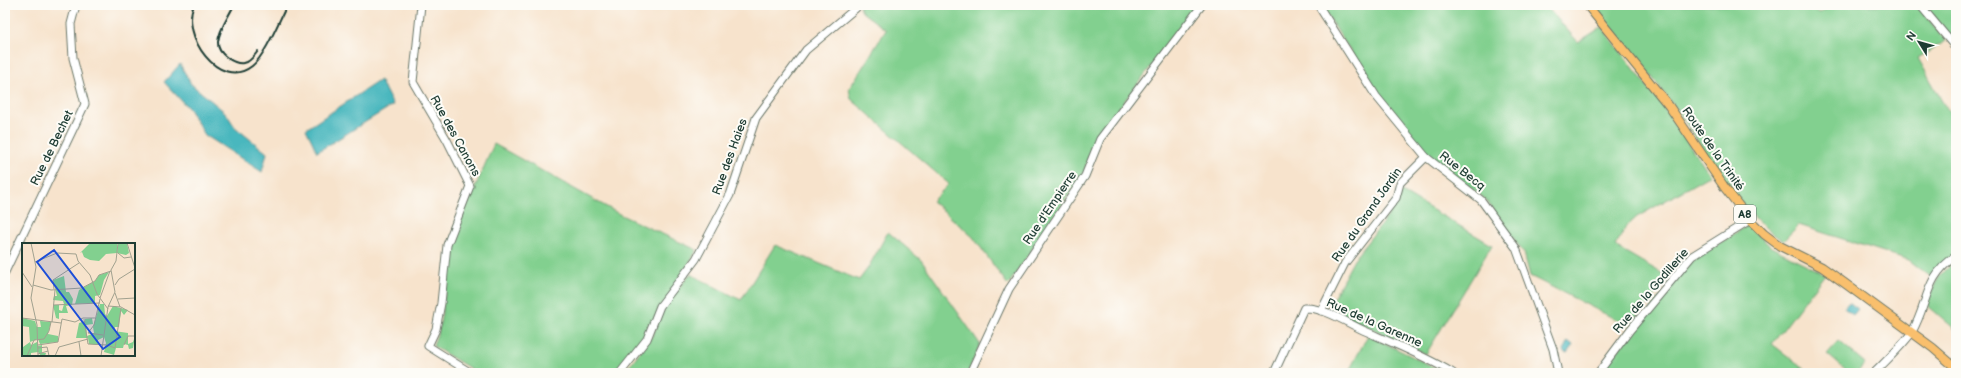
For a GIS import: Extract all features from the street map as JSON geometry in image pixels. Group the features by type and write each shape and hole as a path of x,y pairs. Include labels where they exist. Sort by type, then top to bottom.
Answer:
{"main road":[{"name":"Route de la Trinité","path":"1587,5 1669,106 1725,188 1750,220 1764,234 1780,246 1822,267 1940,353 1956,368"}],"street":[{"name":"Rue de Bechet","path":"5,272 85,104 73,58 72,24 76,5"},
{"name":"Rue des Canons","path":"421,5 413,82 447,140 470,186 447,245 441,303 436,329 428,346 472,373"},
{"name":"Rue des Haies","path":"620,373 647,339 660,306 696,259 730,195 756,118 806,50 856,8 856,5"},
{"name":"Rue d'Empierre","path":"970,373 1009,289 1086,176 1100,139 1202,5"},
{"name":"Rue Becq","path":"1318,5 1376,96 1426,157 1481,200 1516,248 1553,349 1558,373"},
{"path":"1920,5 1956,48"},
{"name":"Rue du Grand Jardin","path":"1321,311 1345,263 1396,198 1400,183 1426,157"},
{"name":"Rue de la Godillerie","path":"1598,373 1630,330 1692,256 1750,220"},
{"path":"1874,373 1912,332 1934,276 1944,264 1956,256"},
{"name":"Rue de la Garenne","path":"1274,373 1304,308 1321,311 1390,340 1453,373"}],"green space":[{"path":"859,5 1198,5 1093,142 1084,172 1008,285 973,237 932,201 949,184 851,99 849,89 886,30 862,12"},
{"path":"1321,5 1545,5 1578,42 1602,27 1664,108 1710,175 1637,217 1628,225 1615,246 1670,278 1629,326 1530,276 1524,253 1485,199 1427,153 1398,120 1371,84"},
{"path":"1593,5 1807,5 1820,13 1831,5 1917,5 1946,41 1918,58 1943,103 1956,121 1956,253 1931,277 1909,260 1799,225 1783,241 1751,214 1737,198 1667,96"},
{"path":"1924,5 1956,5 1956,44"},
{"path":"494,144 621,215 697,250 647,333 618,373 478,373 433,346 439,329 443,307 451,242"},
{"path":"1402,192 1492,245 1426,354 1328,308 1356,256 1388,216"},
{"path":"1748,225 1771,247 1825,274 1772,344 1810,373 1601,373 1635,328 1693,260"},
{"path":"888,232 921,260 980,344 968,373 624,373 654,333 663,307 690,274 741,300 775,245 859,280 868,268"},
{"path":"1956,260 1956,330 1927,305 1937,280"},
{"path":"1368,335 1446,373 1348,373"},
{"path":"1839,341 1865,363 1857,373 1849,373 1827,354"}],"water":[{"path":"180,64 191,84 226,113 235,127 267,153 262,172 205,135 189,109 164,82"},
{"path":"380,80 393,105 317,152 306,129"},
{"path":"1849,302 1858,309 1853,315 1844,308"},
{"path":"1568,341 1573,345 1567,353 1563,350"}],"railway":[{"path":"194,5 191,17 197,44 205,56 215,66 227,72 239,72 252,66 257,61 271,38 287,5"},
{"path":"234,5 222,27 219,37 218,42 221,51 228,58 238,63 247,62 258,51"}]}
